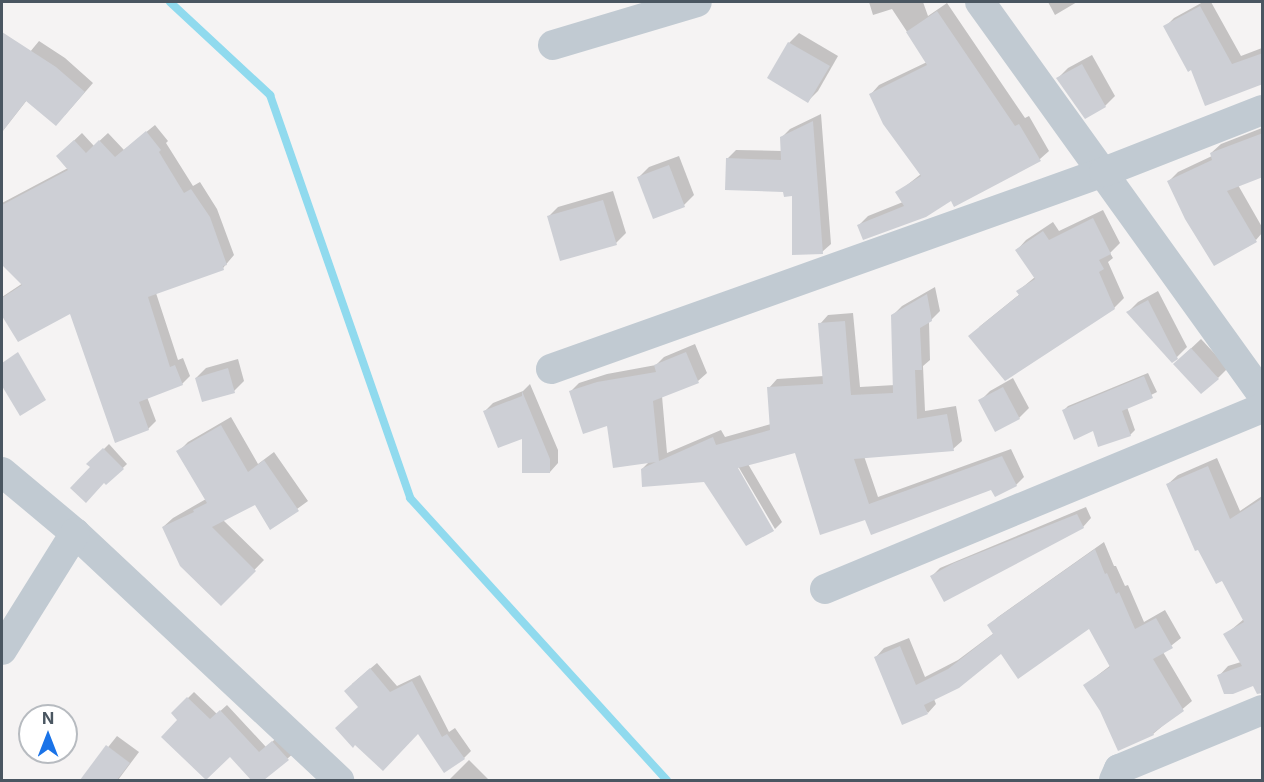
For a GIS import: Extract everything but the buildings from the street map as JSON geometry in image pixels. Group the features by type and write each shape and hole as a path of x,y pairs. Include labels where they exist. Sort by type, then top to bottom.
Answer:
{"street":[{"path":"553,45 697,2"},
{"path":"980,2 1263,395"},
{"path":"551,369 1104,172 1263,110"},
{"path":"825,589 1263,408"},
{"path":"2,472 75,533 339,780"},
{"path":"2,650 75,533"},
{"path":"1114,780 1119,769 1263,710"}],"waterway":[{"path":"170,2 270,95 410,498 667,780"}]}
